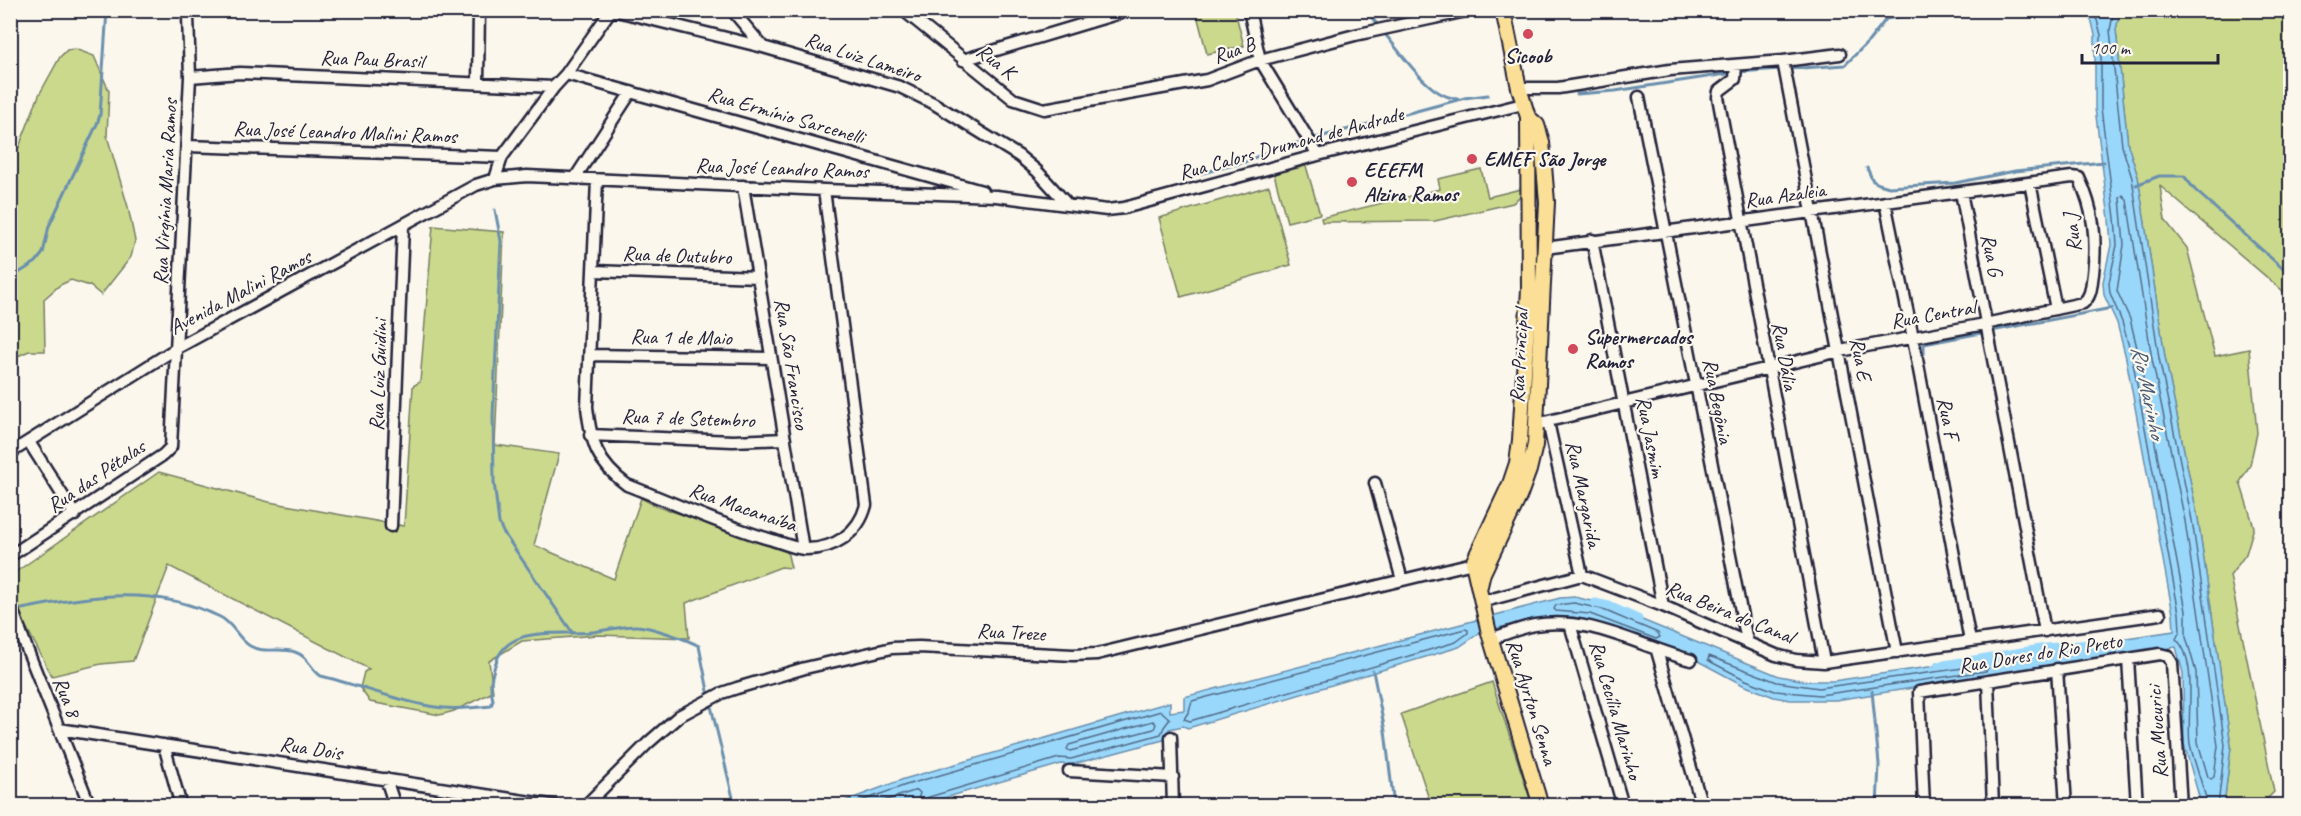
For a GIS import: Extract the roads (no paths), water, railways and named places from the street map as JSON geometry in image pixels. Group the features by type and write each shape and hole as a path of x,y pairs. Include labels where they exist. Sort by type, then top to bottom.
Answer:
{"main road":[{"name":"Rua Principal","path":"1481,601 1480,564 1517,464 1529,289 1523,101 1503,10"},
{"name":"Rua Principal","path":"1480,564 1529,470 1542,423 1547,202 1542,142 1538,125 1523,101"},
{"name":"Rua Ayrton Senna","path":"1481,601 1541,806"}],"street":[{"name":"Rua Virgínia Maria Ramos","path":"171,447 190,78 188,16 190,10"},
{"path":"448,10 479,11 478,82"},
{"path":"495,179 502,157 612,10"},
{"name":"Rua Luiz Lameiro","path":"612,10 763,47 917,94 1019,156 1037,171 1068,205"},
{"path":"732,10 763,47"},
{"name":"Rua K","path":"903,10 1013,99 1044,109"},
{"path":"963,60 1130,10"},
{"path":"1249,10 1260,60 1318,154"},
{"name":"Rua B","path":"1044,109 1207,80 1260,60 1355,35 1471,10"},
{"name":"Rua Calors Drumond de Andrade","path":"1068,205 1095,210 1125,208 1318,154 1523,101 1558,88 1670,70 1784,66 1840,54"},
{"name":"Rua E","path":"1784,66 1897,652"},
{"name":"Rua Dália","path":"1736,69 1734,82 1719,91 1718,97 1824,662"},
{"name":"Rua Pau Brasil","path":"190,78 240,73 554,87"},
{"name":"Rua Ermínio Sarcenelli","path":"566,74 996,196"},
{"path":"575,178 631,92"},
{"name":"Rua Begônia","path":"1639,97 1747,641"},
{"name":"Rua José Leandro Malini Ramos","path":"187,146 502,157"},
{"name":"Rua José Leandro Ramos","path":"495,179 527,176 996,196 1068,205"},
{"name":"Rua J","path":"2030,183 2079,178 2094,224 2095,255 2089,297 2083,303 2056,309"},
{"name":"Avenida Malini Ramos","path":"10,453 177,348 476,186 495,179"},
{"name":"Rua Macanaíba","path":"597,180 587,407 590,435 605,466 627,485 750,533 803,549 822,547 843,539 855,529 863,517 866,505 824,190"},
{"path":"2030,183 2056,309"},
{"name":"Rua Azaleia","path":"1545,248 2030,183"},
{"name":"Rua São Francisco","path":"743,186 803,549"},
{"name":"Rua G","path":"1961,192 2045,631"},
{"name":"Rua F","path":"1885,202 1970,641"},
{"name":"Rua Luiz Guidini","path":"391,526 403,226"},
{"name":"Rua Jasmim","path":"1592,240 1662,606"},
{"name":"Rua de Outubro","path":"594,271 758,277"},
{"name":"Rua Central","path":"1542,423 1840,351 2056,309"},
{"name":"Rua 1 de Maio","path":"590,355 771,358"},
{"name":"Rua Margarida","path":"1542,423 1582,575"},
{"name":"Rua 7 de Setembro","path":"590,435 733,441 785,439"},
{"path":"29,442 75,514"},
{"name":"Rua das Pétalas","path":"10,556 171,447"},
{"path":"1376,483 1402,580"},
{"name":"Rua Treze","path":"585,806 648,743 679,717 722,693 805,668 892,648 1097,654 1402,580 1480,564"},
{"path":"1481,601 1582,575"},
{"name":"Rua Beira do Canal","path":"1582,575 1776,654 1796,660 1824,662 2160,614"},
{"name":"Rua 8","path":"10,603 90,806"},
{"path":"1490,636 1533,625 1570,624 1617,634 1657,651 1691,660"},
{"name":"Rua Cecília Marinho","path":"1570,624 1623,806"},
{"path":"1657,651 1702,806"},
{"name":"Rua Dores do Rio Preto","path":"1924,806 1919,692 2160,654 2168,656"},
{"name":"Rua Mucurici","path":"2168,656 2172,663 2181,806"},
{"path":"2128,659 2137,806"},
{"path":"2057,669 2066,806"},
{"path":"1988,681 1993,806"},
{"name":"Rua Dois","path":"59,729 557,806"},
{"path":"1171,736 1173,806"},
{"path":"164,745 181,806"},
{"path":"1069,771 1173,777"},
{"path":"386,779 395,806"}],"water":[{"name":"Rio Marinho","path":"2084,10 2120,11 2116,30 2128,145 2138,177 2165,357 2198,519 2231,746 2224,805 2200,805 2184,744 2183,673 2176,647 1836,700 1790,700 1774,697 1743,685 1696,660 1588,620 1573,617 1541,618 1481,632 1459,647 1188,728 1183,726 1169,729 1171,737 1167,739 1070,765 1061,764 920,805 832,806 904,779 1170,702 1170,712 1184,710 1184,697 1560,598 1575,597 1603,604 1779,676 1806,681 1833,681 2174,631 2173,614 2126,358 2117,323 2104,295 2103,282 2111,245 2095,108 2095,35 2092,22"}],"waterway":[{"path":"10,287 17,274 36,262 43,253 49,226 97,124 100,115 107,10"},
{"path":"1366,10 1380,28"},
{"path":"1787,69 1845,65 1869,41 1886,19 1939,10"},
{"path":"1384,33 1427,83 1447,97 1457,98"},
{"path":"1739,72 1780,69"},
{"path":"1577,94 1615,91 1733,73"},
{"path":"1464,98 1488,95"},
{"path":"1187,177 1245,162 1271,150 1465,98"},
{"path":"1867,168 1873,181 1889,187 1955,183 2015,171 2104,162"},
{"path":"2136,185 2159,176 2184,176 2195,190 2290,275"},
{"path":"495,210 501,241 493,416 494,482 499,523 572,632"},
{"path":"1924,354 1924,344 2112,308"},
{"path":"22,609 98,597 147,597 171,600 220,617 250,646 299,654 321,676 406,701 448,708 491,706 493,700 491,682 495,665 501,652 522,637 637,626 669,634 699,646 709,696"},
{"path":"1595,603 1609,606 1638,619"},
{"path":"1938,666 2046,648 2090,644"},
{"path":"1373,671 1385,731 1394,806"},
{"path":"1872,691 1879,764 1877,806"},
{"path":"710,702 735,806"}],"place":[{"name":"Sicoob","path":"1528,34"},
{"name":"EMEF São Jorge","path":"1472,159"},
{"name":"EEEFM Alzira Ramos","path":"1352,182"},
{"name":"Supermercados Ramos","path":"1573,349"}]}
